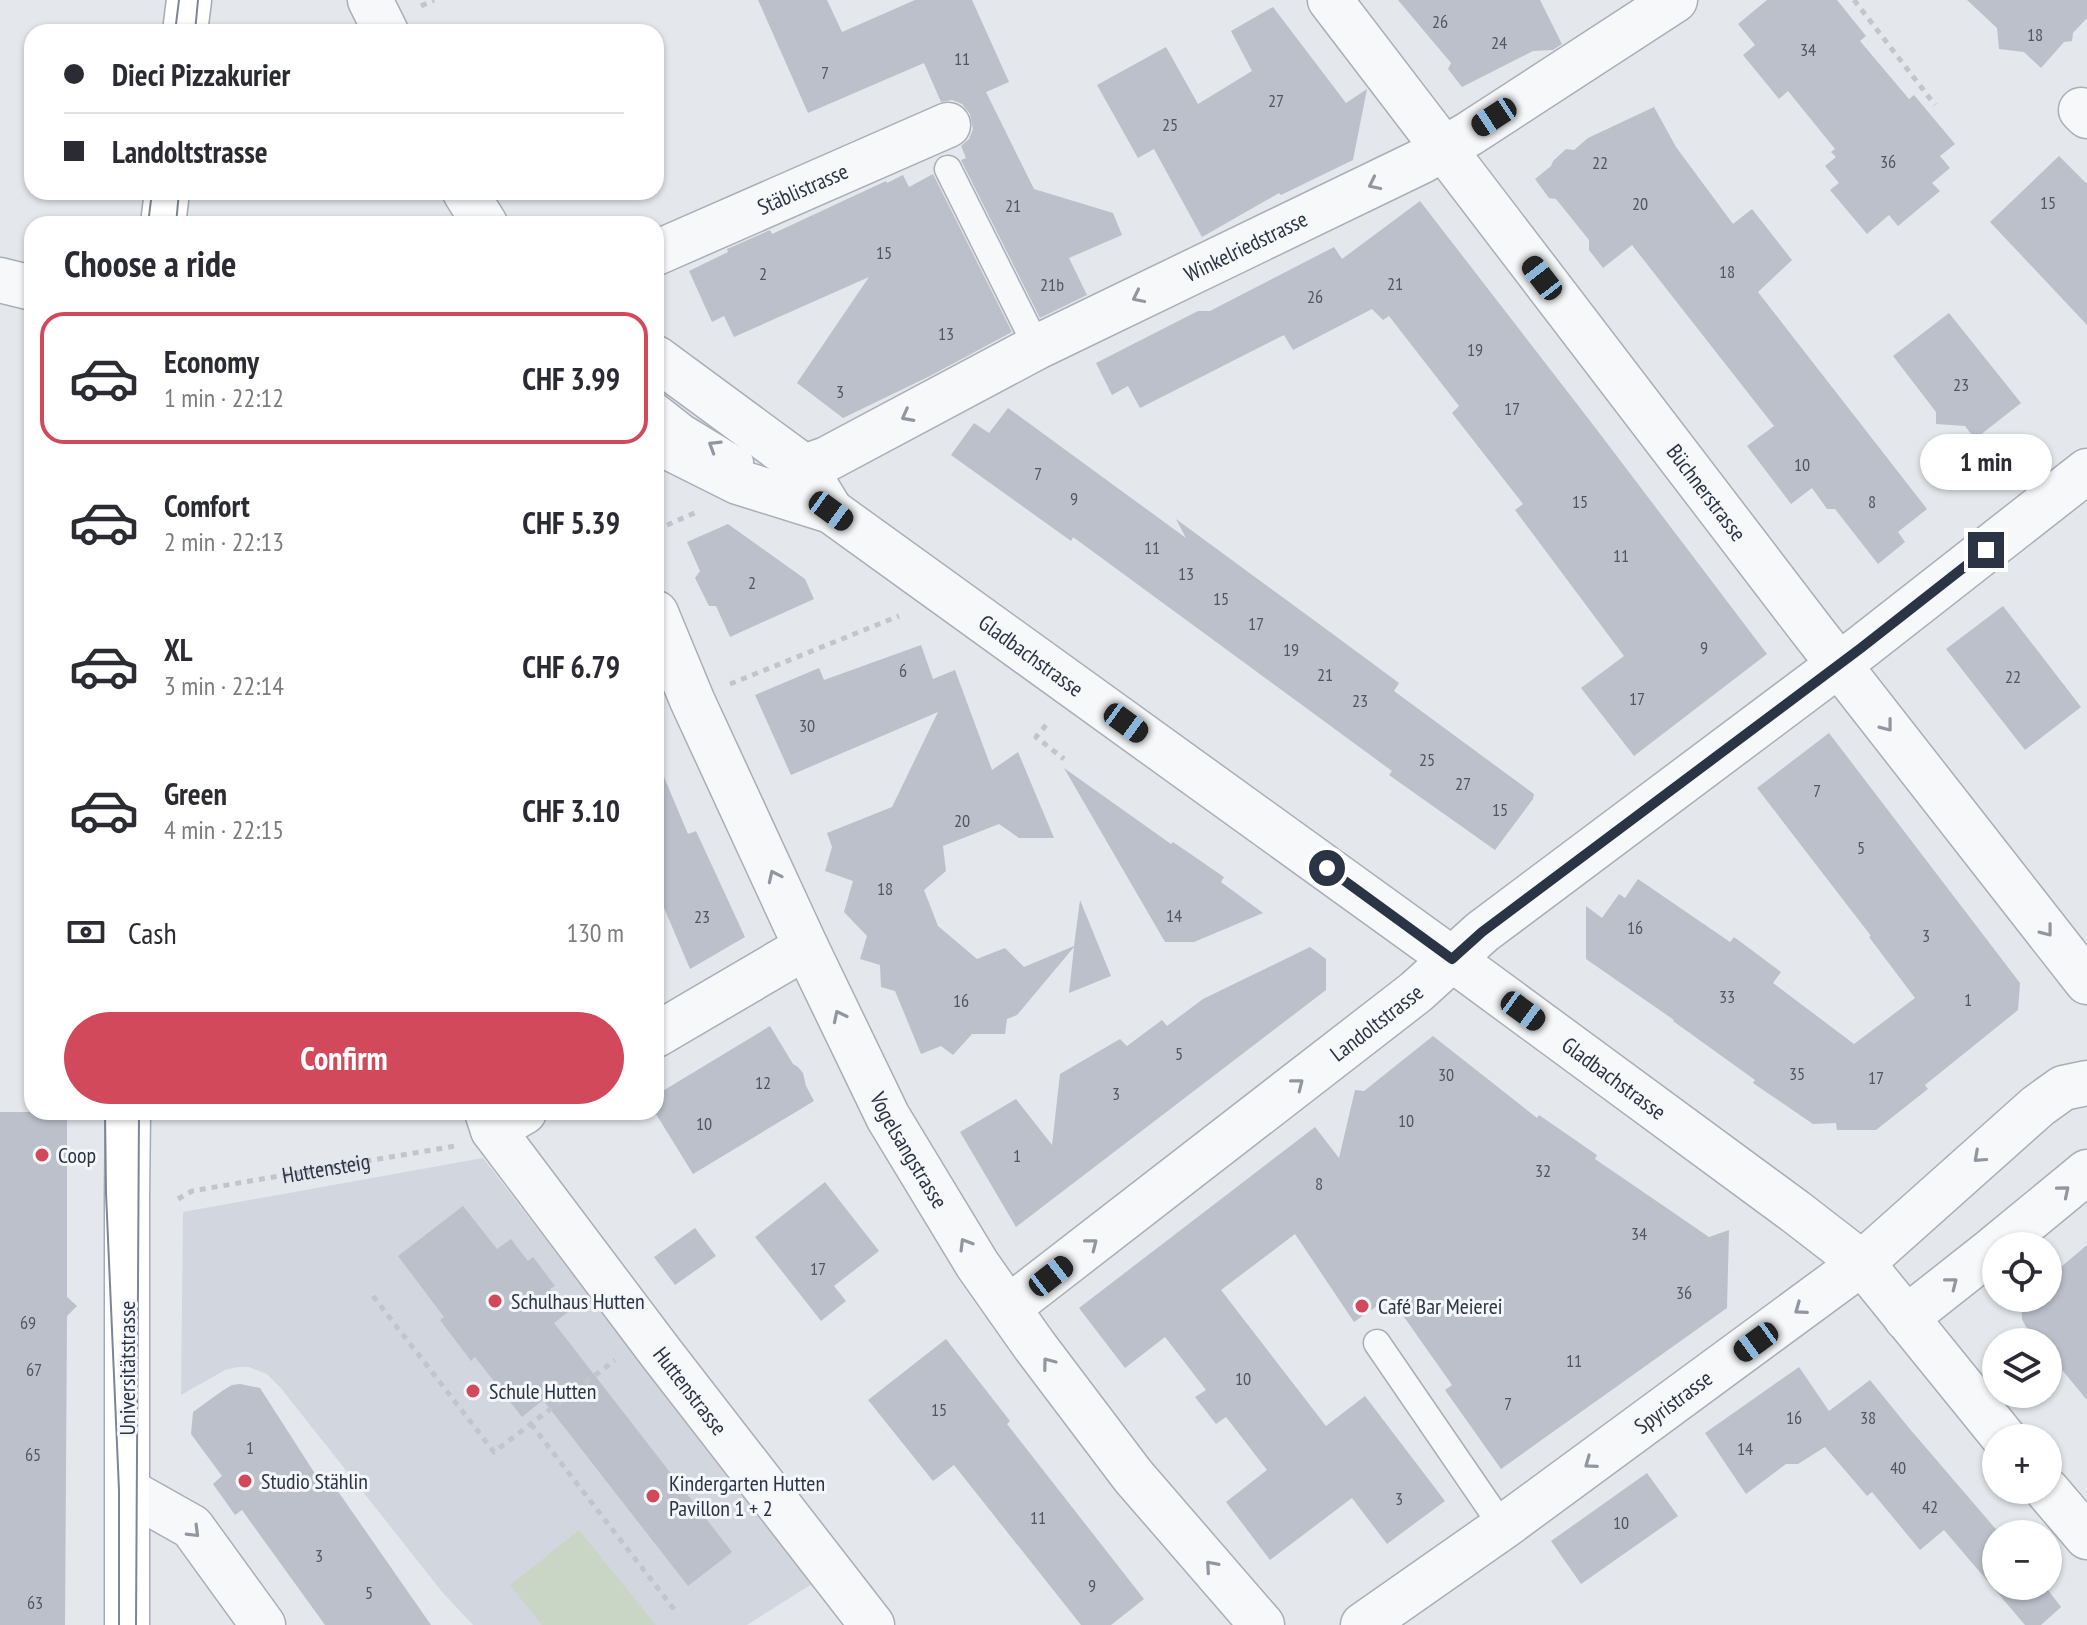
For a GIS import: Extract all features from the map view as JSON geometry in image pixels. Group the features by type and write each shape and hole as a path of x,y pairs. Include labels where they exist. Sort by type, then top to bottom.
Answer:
{"main road":[{"path":"186,24 189,0"},
{"name":"Universitätstrasse","path":"127,1625 128,1120"}],"street":[{"path":"370,0 382,24"},
{"name":"Büchnerstrasse","path":"1330,0 1839,665 2087,982"},
{"name":"Winkelriedstrasse","path":"804,467 827,459 1037,347 1422,161 1675,0"},
{"name":"Stäblistrasse","path":"664,249 948,125"},
{"path":"0,280 24,286"},
{"name":"Gladbachstrasse","path":"664,364 804,467 831,511"},
{"name":"Gladbachstrasse","path":"664,445 738,482 831,511 1452,959 1796,1212 1862,1263 1993,1424"},
{"name":"Landoltstrasse","path":"1008,1308 1416,992 1482,932 1839,665 2087,471"},
{"name":"Vogelsangstrasse","path":"664,632 806,947 888,1117 977,1264 1008,1308 1133,1476 1262,1625"},
{"path":"664,1030 806,947"},
{"name":"Spyristrasse","path":"1363,1625 1503,1527 1862,1263 2038,1106 2063,1088 2087,1083"},
{"name":"Huttenstrasse","path":"490,1125 872,1625"},
{"path":"2013,1232 2087,1172"},
{"path":"1906,1318 1982,1257"},
{"path":"128,1491 192,1527 263,1625"},
{"path":"2059,1504 2087,1537"}],"lane":[{"path":"948,169 1037,347"},
{"name":"Gladbachstrasse","path":"664,412 749,467 831,511"},
{"path":"1377,1343 1503,1527"}],"path":[{"path":"1854,0 1935,105"},
{"path":"664,526 713,504"},
{"path":"692,700 899,616"},
{"path":"1046,725 1036,737 1064,759"},
{"name":"Huttensteig","path":"178,1199 192,1191 490,1125"},
{"path":"373,1296 494,1452 648,1335"},
{"path":"531,1424 677,1613"}],"shaded area":[{"name":"Schule Hutten","path":"483,1158 812,1584 747,1625 473,1625 443,1593 267,1374 249,1367 237,1367 225,1370 181,1395 183,1212"}],"green space":[{"path":"579,1530 656,1625 542,1625 510,1585"}],"building":[{"path":"758,0 827,0 842,32 915,0 972,0 1009,82 986,92 1034,189 1113,213 1122,235 1069,258 1087,295 1040,318 961,160 966,158 961,146 969,139 973,129 970,114 962,104 952,100 941,102 924,63 808,113"},
{"path":"1398,0 1540,0 1562,44 1553,50 1533,51 1462,87 1448,69 1451,63"},
{"path":"1767,0 1837,0 1866,36 1860,41 1909,99 1914,95 1955,144 1940,156 1950,168 1932,183 1940,191 1898,226 1889,215 1867,234 1830,190 1839,183 1825,166 1836,157 1831,152 1835,149 1788,91 1779,99 1743,55 1755,45 1738,24"},
{"path":"1967,0 2087,0 2087,18 2073,33 2072,41 2064,42 2041,68 2024,52 1999,49 1997,28"},
{"path":"1273,7 1346,103 1367,89 1353,160 1281,195 1279,193 1202,237 1154,149 1138,158 1097,85 1166,47 1198,104 1252,71 1231,31"},
{"path":"1654,107 1676,147 1733,224 1752,209 1792,260 1758,292 1927,509 1898,532 1905,542 1878,564 1835,509 1827,509 1812,488 1791,504 1747,446 1774,426 1632,245 1603,268 1589,250 1589,240 1556,199 1549,198 1535,179 1566,149 1574,150 1588,138"},
{"path":"2059,156 2087,184 2087,325 1990,222"},
{"path":"933,174 1012,332 843,418 797,383 869,277 734,337 724,316 712,322 689,271 728,252 727,249 770,230 772,234 886,181 903,175 909,187"},
{"path":"1420,201 1767,654 1634,756 1581,688 1624,656 1515,510 1523,504 1452,413 1459,406 1389,316 1383,320 1372,309 1293,350 1284,335 1140,408 1128,386 1112,395 1096,363 1198,311 1210,311 1334,247 1342,259"},
{"path":"1949,313 2021,403 1975,439 1965,426 1936,424 1936,412 1893,356"},
{"path":"1008,408 1186,538 1176,519 1330,632 1399,683 1394,691 1534,794 1495,850 1389,775 1392,771 1073,537 1071,541 951,455 974,423 989,433"},
{"path":"728,524 805,579 814,599 730,637 716,606 709,606 695,578 700,571 687,542"},
{"path":"2003,606 2081,707 2025,750 1946,649"},
{"path":"921,645 933,679 955,670 992,770 1018,752 1054,838 1019,838 999,824 943,846 946,871 924,890 938,926 977,959 1005,948 1024,967 1074,946 1080,900 1111,976 1069,993 1074,947 1017,1015 1007,1019 1005,1034 972,1034 953,1055 941,1046 921,1054 895,991 881,987 880,965 860,959 867,936 844,912 853,881 825,871 832,847 827,833 892,807 938,712 791,775 755,695 819,668 824,680"},
{"path":"1829,733 2020,983 2018,1010 1925,1085 1928,1089 1876,1130 1837,1130 1836,1123 1813,1124 1586,959 1586,906 1602,918 1619,894 1625,898 1638,879 1730,942 1734,937 1781,972 1773,983 1854,1044 1915,998 1757,788"},
{"path":"1064,768 1171,844 1173,842 1224,877 1221,882 1263,913 1194,942 1165,942"},
{"path":"664,777 688,834 696,831 745,937 690,969 664,908"},
{"path":"1310,947 1326,959 1326,990 1016,1227 960,1132 1016,1099 1052,1145 1060,1074 1120,1039 1127,1046 1162,1020 1167,1026 1203,999"},
{"path":"770,1026 793,1064 803,1073 814,1101 693,1174 660,1120 664,1120 664,1090"},
{"path":"1433,1036 1537,1118 1539,1115 1597,1155 1595,1159 1709,1237 1729,1230 1727,1308 1501,1469 1445,1390 1452,1385 1390,1297 1354,1322 1295,1234 1221,1290 1326,1426 1365,1396 1445,1501 1387,1544 1352,1498 1270,1560 1226,1502 1267,1470 1226,1417 1216,1424 1195,1397 1206,1390 1165,1337 1125,1368 1079,1308 1315,1127 1339,1158 1355,1090 1364,1091"},
{"path":"0,1112 24,1112 24,1120 67,1120 67,1297 77,1306 67,1316 65,1625 0,1625"},
{"path":"825,1182 879,1251 834,1286 846,1301 821,1321 755,1237"},
{"path":"463,1206 497,1249 511,1239 528,1261 533,1257 555,1286 550,1289 568,1312 554,1323 732,1552 688,1586 543,1400 522,1417 475,1357 471,1361 440,1320 444,1317 398,1256"},
{"path":"695,1228 716,1256 675,1285 654,1257"},
{"path":"2087,1245 2087,1400 2062,1370 2062,1328 2027,1328 2022,1319 2022,1312 2062,1312 2062,1266"},
{"path":"946,1339 1010,1421 1007,1424 1144,1599 1111,1625 1081,1625 954,1465 933,1481 868,1400"},
{"path":"1799,1367 1829,1411 1870,1380 1988,1520 1982,1520 1982,1575 1944,1530 1920,1550 1872,1492 1867,1496 1825,1447 1798,1464 1786,1464 1746,1494 1705,1433"},
{"path":"232,1385 260,1388 321,1483 328,1477 431,1625 325,1625 242,1510 235,1515 213,1484 222,1476 191,1434 193,1412"},
{"path":"1647,1473 1678,1516 1581,1584 1551,1541"},
{"path":"2004,1600 2056,1600 2061,1607 2041,1625 2025,1625"}],"tram line":[{"path":"176,24 179,0"},
{"path":"196,24 198,0"},
{"path":"149,216 151,200"},
{"path":"177,216 178,200"},
{"path":"105,1120 119,1490 119,1625"},
{"path":"136,1625 139,1120"}],"place":[{"name":"Coop","path":"42,1155"},
{"name":"Schulhaus Hutten","path":"495,1301"},
{"name":"Café Bar Meierei","path":"1362,1306"},
{"name":"Schule Hutten","path":"473,1391"},
{"name":"Studio Stählin","path":"245,1481"},
{"name":"Kindergarten Hutten Pavillon 1 + 2","path":"653,1496"}],"route":[{"path":"1327,868 1452,959 1482,932 1861,648 1986,550"}]}
